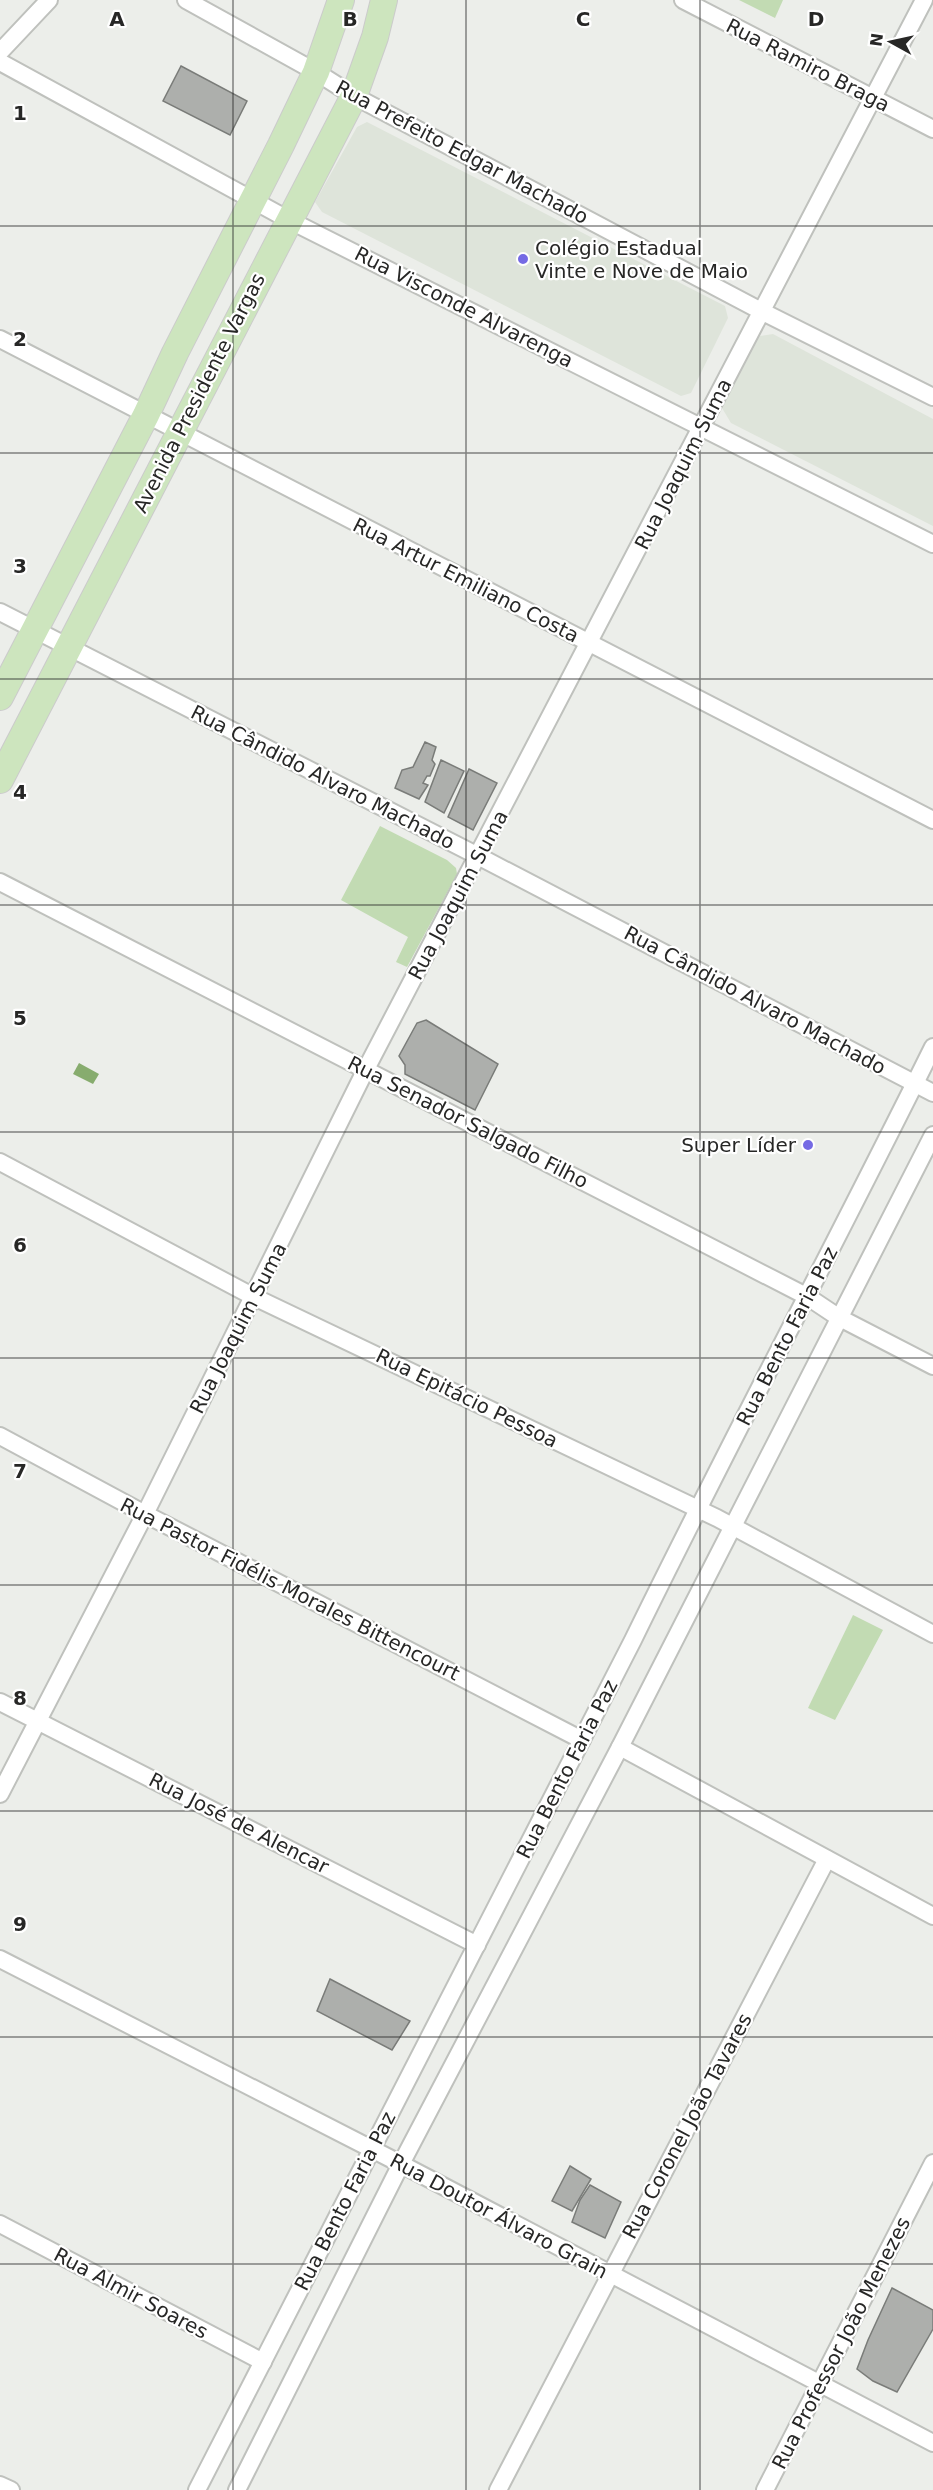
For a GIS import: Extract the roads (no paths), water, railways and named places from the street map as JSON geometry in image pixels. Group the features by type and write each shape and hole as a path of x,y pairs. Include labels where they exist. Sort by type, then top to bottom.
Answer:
{"main road":[{"name":"Avenida Presidente Vargas","path":"0,697 146,415 253,201 316,72 341,0"},
{"name":"Avenida Presidente Vargas","path":"0,780 354,96 375,37 384,0"}],"street":[{"path":"0,52 50,0"},
{"name":"Rua Prefeito Edgar Machado","path":"186,0 316,72 354,96 761,311 933,397"},
{"name":"Rua Ramiro Braga","path":"683,0 933,129"},
{"name":"Rua Joaquim Suma","path":"0,1794 145,1514 366,1069 924,0"},
{"name":"Rua Visconde Alvarenga","path":"0,62 289,220 933,544"},
{"name":"Rua Artur Emiliano Costa","path":"0,339 933,820"},
{"name":"Rua Cândido Alvaro Machado","path":"0,612 478,855 933,1093"},
{"name":"Rua Senador Salgado Filho","path":"0,882 808,1297 838,1317 933,1366"},
{"name":"Rua Bento Faria Paz","path":"197,2490 808,1297 933,1047"},
{"name":"Rua Bento Faria Paz","path":"237,2490 401,2164 620,1747 933,1135"},
{"name":"Rua Epitácio Pessoa","path":"0,1162 254,1297 698,1508 933,1634"},
{"name":"Rua Pastor Fidélis Morales Bittencourt","path":"0,1436 145,1514 582,1740"},
{"name":"Rua José de Alencar","path":"0,1702 477,1945"},
{"path":"620,1747 933,1916"},
{"name":"Rua Coronel João Tavares","path":"498,2490 609,2273 827,1859"},
{"name":"Rua Doutor Álvaro Grain","path":"0,1959 401,2164 933,2443"},
{"name":"Rua Professor João Menezes","path":"765,2490 933,2163"},
{"name":"Rua Almir Soares","path":"0,2224 263,2362"},
{"path":"0,2485 11,2490"}],"place":[{"name":"Colégio Estadual Vinte e Nove de Maio","path":"523,259"},
{"name":"Super Líder","path":"808,1145"}]}
